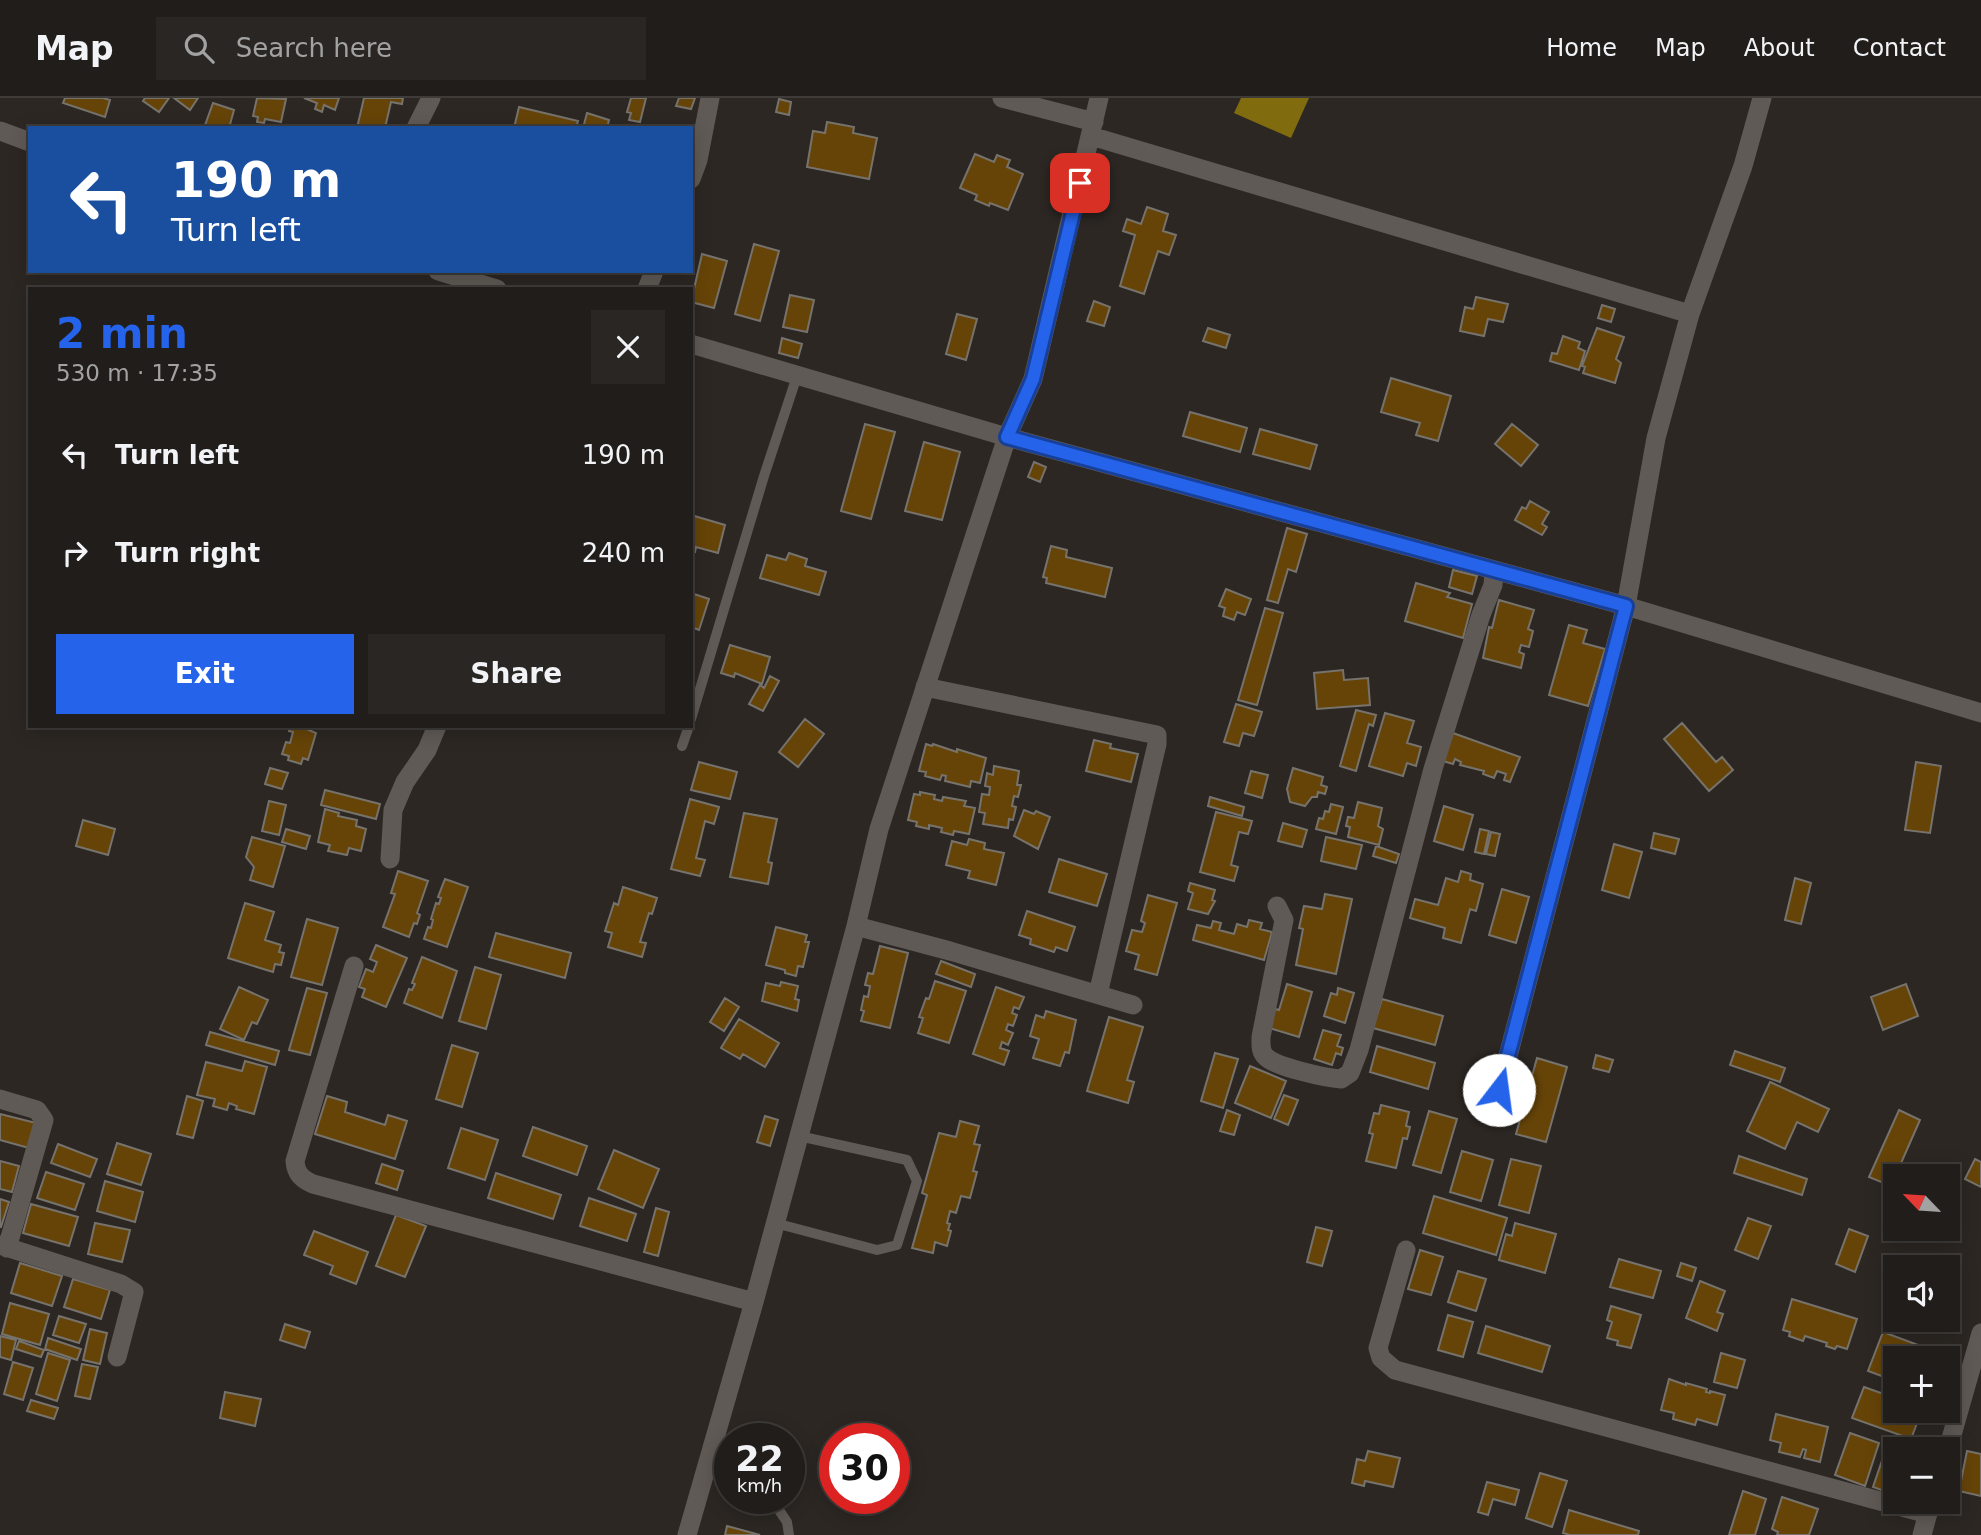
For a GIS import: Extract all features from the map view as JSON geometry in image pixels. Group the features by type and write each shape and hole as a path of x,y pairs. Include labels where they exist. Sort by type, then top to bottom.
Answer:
{"street":[{"path":"417,126 431,98"},
{"path":"693,174 710,98"},
{"path":"1002,98 1092,129 1690,313"},
{"path":"687,1535 799,1136 856,926 879,829 1007,437 1033,379 1099,98"},
{"path":"1492,1116 1626,606 1656,438 1690,313 1743,166 1762,98"},
{"path":"0,131 28,141"},
{"path":"445,273 490,287"},
{"path":"693,345 1007,437 1626,606 1981,713"},
{"path":"1277,906 1284,920 1261,1037 1261,1050 1268,1059 1324,1078 1341,1079 1350,1073 1359,1051 1433,769 1481,615 1493,585 1494,571"},
{"path":"925,687 1157,735 1098,995"},
{"path":"390,859 393,810 405,782 427,750 436,728"},
{"path":"856,926 1133,1005"},
{"path":"354,967 295,1161 296,1170 303,1179 313,1184 754,1301"},
{"path":"0,1100 37,1110 44,1120 4,1247 121,1284 134,1292 117,1357"},
{"path":"1406,1250 1378,1348 1381,1358 1395,1370 1883,1496"},
{"path":"1951,1437 1981,1333"},
{"path":"1922,1535 1928,1514"}],"lane":[{"path":"693,712 764,475 797,376"},
{"path":"682,747 688,728"},
{"path":"775,1223 877,1250 897,1245 917,1181 907,1160 799,1136"},
{"path":"709,1457 714,1459"},
{"path":"782,1514 787,1522 789,1535"}],"shaded area":[{"path":"1241,98 1309,98 1291,138 1234,113"}],"building":[{"path":"65,98 110,100 105,117 63,103"},
{"path":"145,98 169,98 159,112 143,101"},
{"path":"174,98 198,98 190,110"},
{"path":"257,98 286,99 281,122 265,119 264,123 257,122 258,117 253,116"},
{"path":"304,98 339,98 335,110 324,105 322,112 315,109 317,103"},
{"path":"364,98 403,98 402,104 391,102 385,126 357,126"},
{"path":"631,98 646,98 640,122 629,120 631,113 627,112"},
{"path":"679,98 695,98 691,109 676,106"},
{"path":"779,99 791,102 789,115 776,112"},
{"path":"213,103 234,110 230,126 205,126"},
{"path":"519,107 578,121 577,126 514,126"},
{"path":"587,113 609,120 608,126 584,126"},
{"path":"827,122 854,127 853,133 877,138 869,179 807,167 813,131 825,133"},
{"path":"975,154 994,162 997,155 1010,160 1007,167 1023,174 1008,210 975,200 977,195 960,188"},
{"path":"1147,207 1168,214 1163,231 1176,235 1169,255 1158,251 1144,294 1120,286 1135,235 1123,231 1127,219 1141,224"},
{"path":"754,244 779,251 760,321 735,314"},
{"path":"702,254 727,261 714,308 693,303"},
{"path":"790,295 814,300 807,332 783,327"},
{"path":"1476,297 1508,304 1503,322 1488,319 1484,336 1460,331 1465,307 1473,309"},
{"path":"1094,301 1110,307 1104,326 1087,321"},
{"path":"1602,305 1615,309 1611,322 1598,318"},
{"path":"957,314 977,319 966,360 946,354"},
{"path":"1208,328 1230,335 1226,348 1203,341"},
{"path":"1597,328 1624,337 1616,359 1621,363 1615,383 1583,373 1585,367 1582,366"},
{"path":"1563,336 1580,342 1578,348 1585,351 1579,370 1550,361 1552,353 1557,354"},
{"path":"782,338 802,344 798,358 779,353"},
{"path":"1391,378 1451,396 1438,441 1416,435 1420,423 1381,412"},
{"path":"1190,412 1247,428 1240,452 1183,436"},
{"path":"865,424 895,432 871,519 841,511"},
{"path":"1512,424 1538,445 1521,466 1495,444"},
{"path":"1260,429 1317,445 1310,469 1253,454"},
{"path":"924,442 960,452 942,520 905,511"},
{"path":"1034,462 1046,467 1040,482 1028,477"},
{"path":"1530,501 1549,512 1542,524 1547,527 1542,535 1515,520 1522,507 1526,509"},
{"path":"693,516 725,525 718,553 696,547 695,552"},
{"path":"1287,528 1307,534 1296,572 1288,569 1278,603 1267,600"},
{"path":"1051,546 1067,550 1066,557 1112,568 1105,597 1046,583 1047,578 1043,577"},
{"path":"789,553 807,559 805,566 826,572 819,595 760,578 767,555 786,560"},
{"path":"1453,570 1477,576 1472,594 1449,587"},
{"path":"1416,583 1450,593 1447,597 1472,604 1463,638 1405,621"},
{"path":"1226,589 1251,599 1245,615 1237,612 1234,620 1223,616 1225,608 1219,606"},
{"path":"693,594 709,599 699,630 693,628"},
{"path":"1499,600 1534,610 1528,629 1533,631 1529,647 1521,645 1519,652 1524,654 1521,668 1483,658 1489,627 1492,628"},
{"path":"1265,608 1283,613 1257,705 1238,700"},
{"path":"1569,625 1587,630 1583,643 1605,649 1588,706 1549,695"},
{"path":"730,645 770,657 762,684 735,673 734,677 721,673"},
{"path":"1343,670 1344,680 1368,678 1370,705 1317,709 1314,673"},
{"path":"770,676 779,681 763,711 749,704 760,685 764,688"},
{"path":"1236,704 1262,712 1254,736 1243,733 1239,746 1224,742"},
{"path":"1356,710 1376,715 1373,726 1369,724 1356,771 1340,766"},
{"path":"1385,713 1414,721 1407,743 1421,747 1416,766 1407,763 1403,776 1369,766"},
{"path":"805,719 824,734 798,767 779,752"},
{"path":"1682,723 1716,762 1722,757 1733,770 1709,791 1664,739"},
{"path":"290,728 304,728 316,733 308,760 303,758 301,764 288,760 289,756 282,754 286,742 290,743 293,732 289,731"},
{"path":"1453,733 1520,757 1510,782 1504,780 1506,774 1497,771 1494,778 1483,774 1484,771 1460,765 1461,762 1455,759 1453,764 1443,761"},
{"path":"1094,740 1111,744 1110,748 1138,754 1131,782 1086,771"},
{"path":"926,744 957,752 957,749 986,758 980,783 971,781 970,787 945,781 946,776 942,775 940,780 925,776 926,772 919,771"},
{"path":"699,762 737,772 730,799 691,790"},
{"path":"1916,762 1941,766 1930,833 1905,830"},
{"path":"994,766 1019,771 1017,785 1021,785 1018,797 1014,796 1012,806 1016,807 1013,820 1009,819 1008,828 983,824 985,813 979,812 982,794 989,795 990,787 985,786 987,773 993,775"},
{"path":"270,768 288,773 282,789 265,784"},
{"path":"1293,768 1323,777 1321,785 1327,787 1325,794 1318,792 1317,797 1312,797 1305,806 1290,802 1287,789"},
{"path":"1251,771 1268,775 1262,798 1245,793"},
{"path":"325,790 380,804 376,819 321,805"},
{"path":"920,792 935,795 934,799 942,801 943,797 966,801 964,806 975,808 969,834 954,831 953,835 941,832 942,828 916,826 917,822 908,820 914,794 920,795"},
{"path":"1210,797 1244,807 1242,816 1208,806"},
{"path":"690,799 719,807 714,824 705,821 696,858 705,860 700,876 671,869"},
{"path":"269,801 286,805 279,835 262,831"},
{"path":"1358,802 1382,808 1378,826 1383,829 1379,845 1348,837 1348,817 1354,818"},
{"path":"1331,804 1343,807 1336,834 1316,829 1319,818 1323,819 1325,811 1329,812"},
{"path":"1444,806 1473,815 1463,850 1434,841"},
{"path":"325,809 339,813 338,816 357,820 356,826 366,829 361,851 349,848 347,855 328,851 330,845 318,842"},
{"path":"1024,810 1034,814 1036,811 1050,817 1038,849 1014,836"},
{"path":"1216,812 1252,821 1248,834 1239,832 1231,865 1238,867 1234,881 1200,872"},
{"path":"744,813 777,819 768,862 772,863 768,884 730,877"},
{"path":"83,820 115,829 108,855 76,846"},
{"path":"1283,823 1307,830 1302,847 1278,841"},
{"path":"286,829 310,836 306,849 282,842"},
{"path":"1480,829 1489,831 1484,854 1475,852"},
{"path":"1491,832 1500,834 1495,856 1486,854"},
{"path":"1654,833 1679,839 1675,854 1651,848"},
{"path":"252,837 285,846 273,887 250,880 254,867 246,857"},
{"path":"1326,837 1362,845 1356,869 1321,861"},
{"path":"969,839 985,843 984,849 1004,853 996,885 968,878 970,871 946,865 952,841 967,845"},
{"path":"1614,844 1642,852 1629,898 1602,890"},
{"path":"1376,846 1399,854 1396,863 1373,856"},
{"path":"1059,859 1107,874 1097,906 1049,892"},
{"path":"398,871 428,881 417,913 420,915 417,924 414,923 409,937 383,927 395,894 391,893"},
{"path":"1461,871 1471,874 1470,880 1483,884 1476,911 1470,909 1461,943 1443,938 1445,928 1410,918 1415,899 1438,905 1446,878 1458,882"},
{"path":"1795,878 1811,883 1801,924 1785,920"},
{"path":"445,879 468,887 447,947 424,939 428,927 431,928 431,919 436,903 439,904 441,898 438,897"},
{"path":"1190,883 1215,890 1212,900 1215,901 1208,914 1188,909 1193,893 1188,891"},
{"path":"623,887 657,898 640,942 646,943 642,957 608,947 612,933 605,931 614,903 618,905"},
{"path":"1502,889 1529,897 1516,943 1489,935"},
{"path":"1325,894 1352,899 1336,974 1296,965 1304,906 1322,909"},
{"path":"1148,895 1177,903 1157,975 1135,969 1139,955 1126,951 1132,930 1142,932 1145,923 1141,921"},
{"path":"245,903 274,912 265,940 281,945 279,952 284,953 281,965 275,964 273,972 228,958"},
{"path":"1027,911 1075,927 1067,951 1056,947 1054,952 1030,944 1031,939 1019,935"},
{"path":"307,919 338,928 322,985 291,977"},
{"path":"1249,920 1262,923 1260,929 1272,932 1264,960 1193,940 1197,925 1211,928 1213,921 1221,923 1219,930 1234,934 1237,924 1247,927"},
{"path":"776,927 807,935 805,942 809,942 803,967 798,966 796,976 766,965"},
{"path":"496,933 571,953 565,978 489,957"},
{"path":"376,945 407,958 386,1007 362,997 365,989 359,987 366,969 373,972 377,962 370,959"},
{"path":"880,946 908,953 890,1028 861,1021 864,996 868,997 870,986 865,985 868,973 873,974"},
{"path":"422,957 457,971 442,1018 404,1003 409,989 412,990 415,984 412,983"},
{"path":"941,961 975,974 971,987 936,974"},
{"path":"475,967 501,975 486,1029 459,1021"},
{"path":"935,981 966,991 949,1043 918,1033 923,1018 919,1017"},
{"path":"781,982 798,986 795,999 799,1000 797,1011 762,1001 766,983 780,986"},
{"path":"1287,984 1312,992 1299,1037 1269,1028 1275,1009 1279,1010"},
{"path":"1906,984 1918,1016 1883,1030 1871,997"},
{"path":"239,987 268,1000 257,1024 252,1022 244,1040 220,1029"},
{"path":"996,987 1024,997 1019,1009 1014,1007 1012,1013 1017,1015 1013,1026 1008,1024 1006,1030 1013,1033 1008,1045 1002,1042 1000,1048 1009,1051 1004,1065 973,1054"},
{"path":"307,988 327,993 310,1055 289,1050"},
{"path":"1338,988 1354,993 1345,1023 1324,1016 1331,993 1337,995"},
{"path":"725,998 739,1007 724,1031 710,1022"},
{"path":"1382,999 1443,1016 1435,1045 1373,1028"},
{"path":"1046,1011 1076,1020 1069,1053 1065,1052 1060,1066 1033,1058 1039,1039 1030,1036 1036,1015 1044,1018"},
{"path":"1109,1017 1143,1027 1127,1080 1134,1082 1128,1103 1087,1091"},
{"path":"739,1019 779,1043 765,1067 743,1054 740,1059 721,1048"},
{"path":"1323,1030 1341,1035 1337,1046 1343,1048 1341,1055 1336,1053 1332,1065 1314,1059"},
{"path":"210,1032 279,1051 275,1065 206,1045"},
{"path":"452,1045 478,1053 462,1107 436,1099"},
{"path":"1377,1046 1435,1063 1428,1089 1370,1072"},
{"path":"1735,1051 1785,1068 1780,1082 1730,1065"},
{"path":"1215,1053 1238,1059 1223,1108 1201,1101"},
{"path":"1596,1055 1613,1060 1609,1072 1593,1068"},
{"path":"1537,1058 1567,1067 1546,1142 1516,1134"},
{"path":"245,1061 267,1067 254,1114 236,1109 237,1106 229,1103 227,1110 213,1106 215,1099 197,1095 206,1062 242,1071"},
{"path":"1250,1066 1286,1081 1271,1118 1235,1103"},
{"path":"1770,1082 1829,1109 1818,1132 1797,1122 1785,1149 1747,1131"},
{"path":"1284,1095 1298,1100 1288,1125 1274,1119"},
{"path":"187,1096 203,1101 193,1138 177,1134"},
{"path":"327,1096 347,1102 345,1112 385,1125 388,1115 407,1121 395,1159 315,1134"},
{"path":"1381,1105 1409,1112 1406,1126 1410,1127 1407,1139 1403,1138 1396,1168 1366,1161 1373,1134 1369,1133 1374,1113 1379,1114"},
{"path":"1227,1110 1240,1115 1234,1135 1220,1131"},
{"path":"1899,1110 1920,1120 1901,1164 1883,1164 1883,1183 1869,1177"},
{"path":"1429,1111 1457,1119 1441,1173 1413,1165"},
{"path":"0,1114 36,1123 29,1148 0,1140"},
{"path":"765,1116 778,1120 770,1146 757,1142"},
{"path":"960,1121 979,1126 974,1144 980,1145 973,1171 977,1172 970,1198 961,1196 956,1213 950,1211 947,1223 950,1224 948,1230 951,1231 947,1246 935,1242 933,1253 912,1248 927,1195 922,1193 939,1133 956,1137"},
{"path":"533,1127 587,1146 577,1175 523,1156"},
{"path":"461,1128 498,1140 485,1180 448,1168"},
{"path":"117,1143 151,1154 141,1185 107,1174"},
{"path":"58,1144 97,1159 90,1177 51,1163"},
{"path":"614,1150 659,1169 643,1208 598,1189"},
{"path":"1462,1151 1493,1160 1481,1201 1450,1192"},
{"path":"1739,1156 1807,1179 1802,1195 1734,1173"},
{"path":"1511,1159 1541,1166 1529,1213 1499,1205"},
{"path":"1975,1159 1981,1162 1981,1187 1965,1179"},
{"path":"0,1161 19,1166 12,1192 0,1189"},
{"path":"382,1164 403,1171 397,1190 376,1183"},
{"path":"46,1172 84,1184 75,1210 37,1198"},
{"path":"496,1173 561,1195 553,1219 488,1198"},
{"path":"105,1181 143,1192 135,1222 97,1211"},
{"path":"1434,1196 1507,1218 1496,1255 1423,1233"},
{"path":"589,1198 636,1214 627,1241 580,1226"},
{"path":"0,1199 9,1202 1,1227 0,1227"},
{"path":"31,1204 78,1217 69,1246 23,1233"},
{"path":"656,1208 669,1212 658,1256 644,1252"},
{"path":"396,1215 426,1226 405,1277 376,1266"},
{"path":"1748,1218 1771,1226 1758,1259 1735,1250"},
{"path":"95,1223 130,1230 122,1262 88,1254"},
{"path":"1515,1223 1556,1234 1545,1273 1499,1260 1506,1234 1512,1236"},
{"path":"1316,1227 1332,1231 1322,1266 1307,1262"},
{"path":"1849,1229 1868,1236 1855,1272 1836,1264"},
{"path":"314,1231 368,1252 356,1284 330,1274 333,1266 304,1255"},
{"path":"1420,1250 1443,1257 1431,1295 1408,1289"},
{"path":"1619,1259 1661,1271 1653,1298 1610,1287"},
{"path":"20,1263 62,1276 52,1306 11,1293"},
{"path":"1681,1263 1696,1268 1692,1281 1677,1276"},
{"path":"1458,1271 1486,1279 1476,1311 1448,1302"},
{"path":"73,1279 110,1290 101,1319 64,1307"},
{"path":"1700,1281 1725,1291 1717,1312 1723,1314 1717,1331 1686,1318"},
{"path":"1792,1299 1857,1319 1847,1349 1837,1346 1835,1349 1826,1346 1827,1343 1805,1336 1803,1341 1789,1336 1790,1332 1783,1330"},
{"path":"10,1303 49,1314 40,1345 2,1334"},
{"path":"1611,1306 1641,1315 1631,1348 1617,1345 1618,1341 1607,1338 1612,1322 1607,1320"},
{"path":"1448,1315 1473,1322 1463,1357 1438,1350"},
{"path":"59,1316 86,1324 79,1343 53,1335"},
{"path":"285,1324 310,1332 305,1348 280,1340"},
{"path":"1486,1326 1550,1346 1542,1372 1478,1353"},
{"path":"90,1329 107,1333 100,1364 83,1360"},
{"path":"1883,1332 1921,1346 1883,1346 1883,1377 1868,1371"},
{"path":"0,1336 16,1340 11,1360 0,1357"},
{"path":"48,1338 81,1349 77,1360 45,1349"},
{"path":"19,1341 44,1350 41,1357 16,1349"},
{"path":"48,1353 70,1360 57,1401 36,1394"},
{"path":"1721,1353 1745,1360 1737,1388 1714,1382"},
{"path":"13,1362 33,1368 23,1400 4,1394"},
{"path":"82,1364 98,1367 90,1399 75,1396"},
{"path":"1669,1379 1707,1389 1706,1392 1725,1395 1717,1425 1697,1419 1695,1425 1673,1419 1674,1413 1661,1410"},
{"path":"1864,1387 1883,1394 1883,1423 1917,1423 1912,1437 1905,1437 1852,1418"},
{"path":"225,1392 261,1399 255,1426 220,1418"},
{"path":"31,1400 58,1408 54,1419 27,1411"},
{"path":"1776,1414 1828,1427 1820,1462 1804,1458 1806,1450 1803,1449 1800,1457 1779,1452 1781,1443 1770,1440"},
{"path":"1850,1433 1879,1443 1865,1486 1835,1475"},
{"path":"1368,1451 1400,1458 1393,1487 1365,1481 1364,1486 1352,1483 1357,1459 1365,1461"},
{"path":"1967,1451 1981,1454 1981,1496 1960,1491"},
{"path":"1883,1458 1883,1491 1873,1487"},
{"path":"1540,1473 1567,1481 1552,1527 1526,1518"},
{"path":"1487,1482 1519,1490 1515,1505 1493,1499 1488,1515 1478,1512"},
{"path":"1743,1491 1766,1499 1755,1535 1729,1535"},
{"path":"1782,1497 1818,1509 1809,1535 1777,1535 1778,1532 1772,1529"},
{"path":"1569,1510 1639,1531 1638,1535 1563,1533"},
{"path":"727,1526 760,1535 725,1535"}],"route":[{"path":"1080,183 1033,379 1007,437 1626,606 1499,1090"}]}
